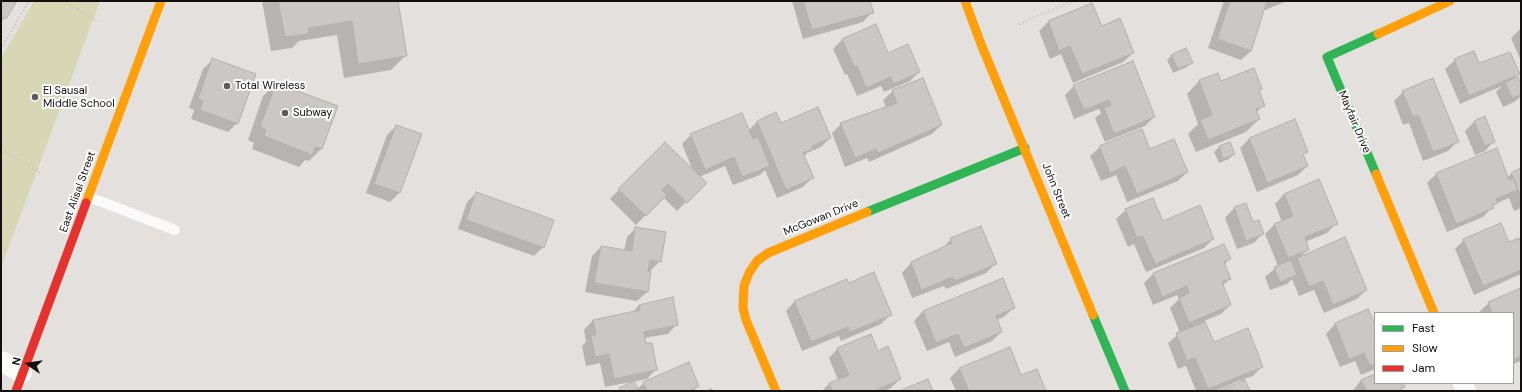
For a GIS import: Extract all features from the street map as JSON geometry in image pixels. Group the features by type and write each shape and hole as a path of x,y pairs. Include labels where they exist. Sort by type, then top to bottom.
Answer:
{"street":[{"name":"East Alisal Street","path":"19,382 161,1"},
{"name":"John Street","path":"965,1 981,44 1026,148 1125,391"},
{"name":"Mayfair Drive","path":"1434,312 1327,57 1450,1"},
{"name":"McGowan Drive","path":"776,391 746,320 743,308 744,286 749,273 757,262 768,253 1026,148"},
{"path":"1,361 19,382"}],"lane":[{"path":"89,197 175,230"}],"path":[{"path":"1,49 29,1"},
{"path":"63,1 98,20"},
{"path":"1019,24 1073,1"},
{"path":"1,150 42,173"}],"green space":[{"name":"El Sausal Middle School","path":"34,1 100,1 1,268 1,58"}],"building":[{"path":"1,1 17,1 6,19 3,17 1,21"},
{"path":"278,1 398,1 407,56 358,64 352,21 309,28 308,34 285,37"},
{"path":"803,1 870,1 874,13 812,30"},
{"path":"1230,1 1267,1 1251,51 1217,39"},
{"path":"1092,3 1102,26 1120,18 1134,53 1082,74 1070,46 1059,51 1048,21"},
{"path":"876,24 888,53 908,44 920,72 893,84 891,77 866,88 857,66 854,67 842,39"},
{"path":"1186,48 1193,63 1178,69 1171,55"},
{"path":"1474,51 1479,63 1510,52 1520,74 1469,96 1454,59"},
{"name":"Total Wireless","path":"212,58 256,74 238,124 200,110 203,101 198,99"},
{"path":"1133,61 1155,117 1114,134 1104,108 1111,105 1109,100 1084,110 1073,85"},
{"path":"1254,68 1262,89 1259,90 1265,106 1256,109 1260,119 1208,140 1200,120 1212,115 1199,80 1218,73 1221,81"},
{"path":"1518,77 1521,84 1521,95 1512,98 1505,82"},
{"path":"923,78 942,125 878,153 876,149 855,158 840,123 897,103 892,90"},
{"path":"1433,78 1459,142 1433,152 1418,115 1413,117 1402,91"},
{"path":"276,83 338,106 322,149 315,147 312,155 264,136 266,130 260,127"},
{"path":"818,107 831,138 812,146 813,149 803,153 814,178 786,190 757,121 776,112 781,123"},
{"path":"742,113 753,139 758,137 770,166 742,177 734,157 705,170 690,134"},
{"path":"1485,116 1495,142 1485,146 1474,121"},
{"path":"1295,119 1308,152 1303,154 1308,166 1267,183 1249,138"},
{"path":"396,125 422,134 400,193 374,184"},
{"path":"1142,129 1150,149 1174,139 1188,172 1137,194 1125,166 1110,173 1099,146"},
{"path":"665,142 707,183 687,203 668,184 662,190 667,195 646,216 618,189"},
{"path":"1230,142 1235,154 1223,159 1219,146"},
{"path":"1497,148 1509,180 1514,178 1518,190 1496,199 1498,203 1492,205 1494,208 1456,224 1436,173"},
{"path":"1521,168 1521,197 1511,173"},
{"path":"1319,179 1338,224 1305,237 1309,250 1288,258 1274,224 1293,216 1284,194"},
{"path":"476,192 554,220 544,248 466,220"},
{"path":"1153,198 1163,221 1200,205 1214,239 1155,264 1143,236 1137,238 1125,209"},
{"path":"1246,203 1253,222 1259,220 1264,234 1246,241 1234,207"},
{"path":"1501,223 1509,242 1519,238 1521,243 1521,270 1483,286 1463,239"},
{"path":"981,226 997,264 955,281 953,277 921,290 911,262 952,243 950,238"},
{"path":"635,227 666,232 661,262 650,260 648,271 651,271 648,292 594,283 601,246 632,251"},
{"path":"1345,237 1367,290 1333,305 1323,281 1309,287 1297,258"},
{"path":"1224,244 1231,259 1224,262 1231,279 1222,282 1231,305 1189,323 1179,298 1189,293 1187,286 1162,297 1153,273"},
{"path":"1291,260 1297,275 1280,282 1274,267"},
{"path":"874,272 892,315 850,332 848,327 811,342 794,301 847,279 849,283"},
{"path":"1003,278 1015,308 996,316 1002,332 964,348 958,334 936,343 923,311"},
{"path":"1521,288 1521,356 1514,360 1514,312 1492,312 1488,302"},
{"path":"673,297 678,325 644,332 646,343 652,343 657,370 614,379 609,354 595,357 591,336 596,335 593,320 640,310 639,305"},
{"path":"1368,309 1374,323 1374,364 1370,366 1364,353 1349,359 1335,323"},
{"path":"1205,322 1214,342 1248,328 1263,367 1208,389 1195,358 1187,361 1176,333"},
{"path":"871,334 878,351 888,346 901,379 874,391 832,391 829,383 849,375 837,348"},
{"path":"1010,347 1021,375 1037,369 1046,391 969,391 959,368"},
{"path":"689,362 699,386 689,391 647,391 643,382"},
{"path":"1374,374 1374,384 1404,384 1405,387 1401,388 1402,391 1366,391 1361,380"},
{"path":"928,379 933,391 899,391"},
{"path":"1245,380 1250,391 1218,391"},
{"path":"634,381 638,390 620,391 619,388"}],"traffic: fast":[{"path":"1376,174 1327,57 1378,34"},
{"path":"867,212 1025,148"},
{"path":"1093,315 1125,391"}],"traffic: slow":[{"path":"86,203 161,1"},
{"path":"965,1 981,44 1093,315"},
{"path":"1378,34 1450,1"},
{"path":"1376,174 1434,312"},
{"path":"776,391 746,320 743,308 744,286 749,273 757,261 768,253 867,212"}],"traffic: jam":[{"path":"16,391 86,203"}],"place":[{"name":"Total Wireless","path":"227,86"},
{"name":"El Sausal Middle School","path":"35,97"},
{"name":"Subway","path":"285,113"}]}
